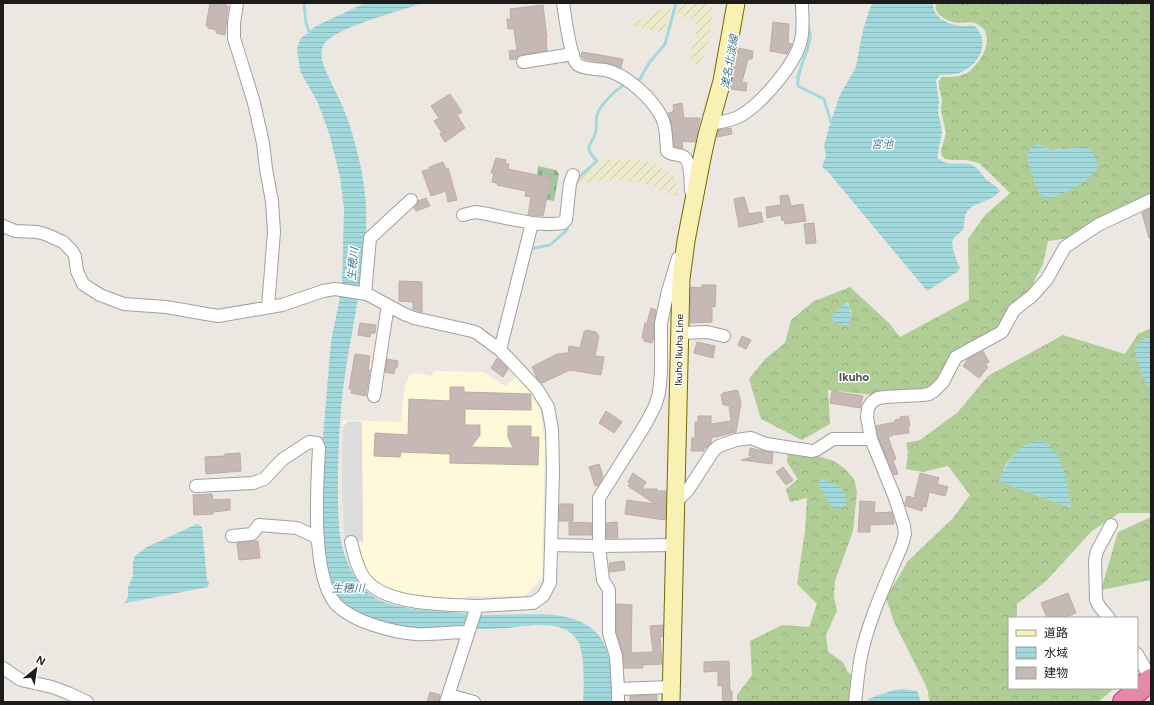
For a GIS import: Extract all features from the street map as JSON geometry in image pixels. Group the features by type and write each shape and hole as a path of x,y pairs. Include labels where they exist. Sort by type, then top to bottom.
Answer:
{"highway":[{"path":"1124,702 1150,683"}],"main road":[{"name":"Ikuho Ikuha Line","path":"671,694 680,279 707,135 722,82 736,3"}],"street":[{"path":"237,3 234,23 234,38 260,130 272,201 274,232 268,307"},
{"path":"563,3 576,64 579,66 607,71 623,77 635,85 651,102 664,122 667,151 669,153 683,156 687,159 694,202"},
{"path":"710,124 734,118 748,111 768,93 786,70 799,50 802,39 802,3"},
{"path":"523,62 573,54"},
{"path":"463,215 482,213 532,223 552,225 564,222 566,220 570,183 573,175"},
{"path":"362,294 370,238 412,200"},
{"path":"855,702 861,656 869,628 905,534 903,521 895,498 871,439 867,412 872,402 884,396 923,395 934,391 943,382 956,357 1002,332 1014,310 1032,296 1047,279 1065,247 1098,225 1151,200"},
{"path":"500,350 532,223"},
{"path":"3,226 15,231 46,234 63,242 75,256 77,271 83,284 100,295 124,304 166,307 218,316 282,305 330,289 341,290 362,294 414,318 472,331 500,350 537,389 548,407 552,429 550,583 543,596 530,604 476,609 394,598 374,587 365,579 355,556 351,542"},
{"path":"618,702 616,656 609,633 609,590 603,580 599,546 599,498 645,425 657,401 661,373 660,334 662,317 669,286 688,231"},
{"path":"374,396 389,306"},
{"path":"680,333 707,332 724,336"},
{"path":"676,502 688,490 715,449 730,442 751,438 766,444 816,450 834,438 871,439"},
{"path":"196,486 253,483 261,481 282,458 309,442 317,443 319,448 317,494 318,538 324,578 329,594 335,602 343,611 352,617 388,629 415,634 468,631"},
{"path":"232,536 252,534 258,525 297,528 318,538"},
{"path":"1108,617 1096,600 1094,560 1097,551 1111,525"},
{"path":"551,544 599,546 675,544"},
{"path":"474,702 448,698 476,609"},
{"path":"1138,656 1150,683"},
{"path":"3,668 21,680 52,687 87,702"},
{"path":"618,688 671,694"}],"shaded area":[{"path":"672,3 664,33 628,24 642,19"},
{"path":"679,3 706,3 713,11 709,41 698,68 689,56 695,39 695,20 676,16"},
{"path":"603,159 642,160 655,164 673,175 678,189 676,197 649,185 625,180 605,180 576,185 577,181"},
{"path":"434,371 484,372 503,385 507,385 519,374 531,386 533,399 540,408 545,443 542,578 525,596 466,596 466,602 405,597 370,581 365,572 361,556 343,512 343,420 402,422 402,407 405,386 409,376 415,373 432,376"},
{"path":"348,421 362,422 363,542 345,541 342,495 343,427"}],"green space":[{"path":"936,3 1151,3 1151,195 1071,238 1048,241 1043,264 1028,293 1008,311 993,332 942,375 931,389 873,395 828,390 830,424 802,440 761,419 749,379 765,359 785,343 791,320 814,301 850,287 889,323 900,337 969,300 968,239 985,215 1010,193 979,163 966,160 945,159 942,156 941,151 946,133 941,110 942,99 939,81 942,77 959,76 970,71 981,58 987,39 983,28 977,24 970,22 958,23 950,21 939,14","holes":["1043,146 1051,150 1084,148 1035,183 1027,155","845,302 848,303 851,311 850,324 845,325 836,323"]},
{"path":"538,166 556,170 559,174 554,201 547,200 551,178 537,175"},
{"path":"1151,328 1151,513 1119,513 1092,531 1046,581 1017,604 1017,617 1008,617 1008,689 1114,689 1098,702 929,702 928,690 894,622 886,598 908,561 953,518 970,495 948,466 923,472 906,469 908,452 906,443 920,440 957,413 988,376 1063,335 1125,354 1138,334","holes":["1025,445 1067,485 1071,504 1069,507 1001,482 1003,471 1008,461"]},
{"path":"788,451 818,456 834,461 845,469 854,479 857,492 853,531 835,581 834,596 837,611 826,635 828,652 843,662 847,671 854,678 851,702 737,702 737,695 752,675 750,641 782,625 809,627 817,604 797,584 805,531 807,498 790,502 786,489 798,479 787,462"},
{"path":"1151,517 1151,580 1101,590 1118,532"}],"water":[{"name":"生穂川","path":"422,3 368,21 339,33 329,39 323,46 321,55 353,137 362,173 366,207 363,265 341,409 338,456 339,521 342,546 349,566 360,584 367,591 383,602 407,608 470,614 463,628 421,629 399,626 361,615 339,598 328,574 322,545 322,448 331,342 342,287 344,209 340,177 330,136 318,103 300,71 297,49 300,39 316,26 363,4"},
{"name":"宮池","path":"873,3 933,3 933,8 938,17 952,24 975,26 980,33 982,40 980,53 977,60 972,65 959,73 940,75 936,80 939,102 938,112 942,132 937,158 950,164 964,163 972,165 1000,191 992,198 977,204 966,214 963,230 953,239 952,242 954,254 960,268 957,272 927,291 822,165 826,155 824,146 829,127 840,95 856,67 863,30"},
{"path":"1038,144 1052,150 1075,147 1089,149 1096,158 1097,168 1094,173 1083,183 1067,192 1046,200 1039,192 1027,156 1031,148"},
{"path":"845,302 850,309 850,325 839,324 831,317"},
{"path":"1151,336 1151,390 1145,382 1134,350 1140,341"},
{"path":"1041,440 1052,448 1062,466 1071,504 1069,507 1001,482 1000,478 1002,473 1016,453 1029,443"},
{"path":"821,479 831,482 844,492 847,501 845,506 836,509 832,508 819,485 818,482"},
{"path":"197,524 202,527 207,580 209,583 208,587 125,603 128,597 128,587 133,576 133,562 135,556 147,547"},
{"path":"541,614 562,616 579,621 591,628 601,638 607,650 611,665 613,702 583,702 584,671 582,654 578,641 572,634 564,629 555,626 535,625 498,629 473,629 478,615"},
{"path":"904,689 917,691 921,702 868,702 868,699 894,690"}],"building":[{"path":"210,3 226,4 226,6 228,6 225,35 216,33 216,30 206,26"},
{"path":"543,5 547,51 522,55 518,56 516,59 510,60 509,51 517,50 514,29 508,29 507,19 511,19 510,9"},
{"path":"773,22 789,24 788,43 792,44 787,54 770,51"},
{"path":"738,48 753,51 752,59 748,59 742,82 747,83 746,91 730,89"},
{"path":"582,52 623,59 621,68 607,63 584,59 581,56"},
{"path":"450,94 462,112 457,115 465,128 445,142 440,134 442,133 434,121 439,118 431,106"},
{"path":"682,103 684,118 700,118 695,142 682,141 683,149 674,147 672,125 668,113 674,111 673,105"},
{"path":"731,128 732,134 717,137 719,130"},
{"path":"496,158 506,160 505,163 509,164 508,169 551,178 543,216 528,215 531,197 525,196 526,191 497,185 497,183 492,182 494,173 491,173"},
{"path":"443,162 446,169 448,168 457,200 448,202 446,191 431,196 422,171 430,169 429,167"},
{"path":"788,195 791,206 803,204 806,221 785,224 784,220 782,221 781,215 767,218 766,207 781,205 780,196"},
{"path":"744,197 749,214 761,212 763,222 739,227 734,199"},
{"path":"426,198 430,206 416,211 414,207 418,201"},
{"path":"1151,208 1151,238 1149,238 1142,213"},
{"path":"814,223 816,243 806,244 804,224"},
{"path":"399,281 422,282 422,312 413,309 413,302 399,301"},
{"path":"702,285 716,285 715,307 712,306 712,322 690,323 691,287 701,288"},
{"path":"651,308 656,310 654,340 652,339 652,343 644,341 644,338 642,338 645,323 647,323"},
{"path":"360,323 376,325 375,333 371,333 370,337 358,335"},
{"path":"586,330 596,332 599,336 595,356 604,357 601,375 570,370 542,383 537,378 532,367 557,354 568,353 569,346 580,348 584,332"},
{"path":"742,336 751,340 746,349 738,345"},
{"path":"697,342 715,346 713,358 694,353"},
{"path":"983,351 989,362 985,364 988,367 979,378 963,366 968,359"},
{"path":"355,354 370,356 368,370 370,370 366,396 351,393 352,389 349,389"},
{"path":"497,358 508,369 503,377 491,368"},
{"path":"387,359 398,361 394,374 385,372"},
{"path":"450,387 464,387 464,392 531,394 531,410 465,409 465,425 480,425 480,435 471,447 513,448 508,437 508,426 531,426 531,437 539,437 538,465 450,463 450,454 401,452 400,457 374,456 375,433 408,435 409,399 450,401"},
{"path":"736,390 738,391 741,403 736,432 733,433 731,429 732,433 711,438 711,443 704,448 704,451 691,451 692,438 695,438 695,422 698,422 698,416 711,416 711,424 731,421 729,405 723,405 721,395 723,393"},
{"path":"832,391 863,396 860,408 830,403"},
{"path":"606,411 622,422 614,433 599,423"},
{"path":"908,416 910,426 908,427 909,433 891,435 892,436 888,437 896,459 893,460 898,474 894,475 878,437 876,426 895,422 895,420 900,419 900,417"},
{"path":"750,448 773,453 772,464 741,460 756,456 749,456"},
{"path":"240,453 241,471 206,474 205,457 225,456 225,454"},
{"path":"599,464 603,477 599,485 595,486 589,467"},
{"path":"783,467 793,480 786,485 776,472"},
{"path":"633,473 646,482 642,489 657,489 657,491 666,491 665,520 625,514 627,500 655,504 628,486 630,483 628,482"},
{"path":"920,473 939,478 937,484 948,487 945,496 929,492 926,507 923,506 922,511 906,506 905,504 907,496 914,498"},
{"path":"212,494 213,500 230,499 230,510 213,512 213,514 194,515 193,495"},
{"path":"860,501 875,502 874,513 892,512 894,524 870,525 870,532 858,532"},
{"path":"560,504 573,504 573,521 559,521"},
{"path":"569,522 592,523 592,535 569,535"},
{"path":"617,522 618,538 606,538 606,523"},
{"path":"258,541 260,558 239,560 237,543"},
{"path":"624,561 625,570 610,572 609,563"},
{"path":"1068,593 1076,613 1066,617 1047,617 1041,603"},
{"path":"616,604 632,605 631,653 653,652 650,626 663,625 663,636 660,637 662,664 642,665 643,668 624,668 623,654 616,632"},
{"path":"729,661 732,702 723,702 722,685 718,686 718,671 704,672 704,662"},
{"path":"430,692 440,695 439,702 427,702"},
{"path":"657,695 657,702 630,702 630,696"}],"waterway":[{"path":"304,3 306,23 310,34"},
{"path":"634,82 640,79 649,63 665,44 676,3"},
{"path":"795,3 798,10"},
{"path":"808,25 810,38 798,75 798,86 824,99 831,122"},
{"path":"577,179 597,161 592,155 589,145 595,136 597,115 599,111 609,97 626,84"},
{"path":"529,249 550,245 567,230 568,224"}],"district":[{"name":"Ikuho","path":"854,377"}],"water label":[{"name":"津名北淡線","path":"730,62"}]}
